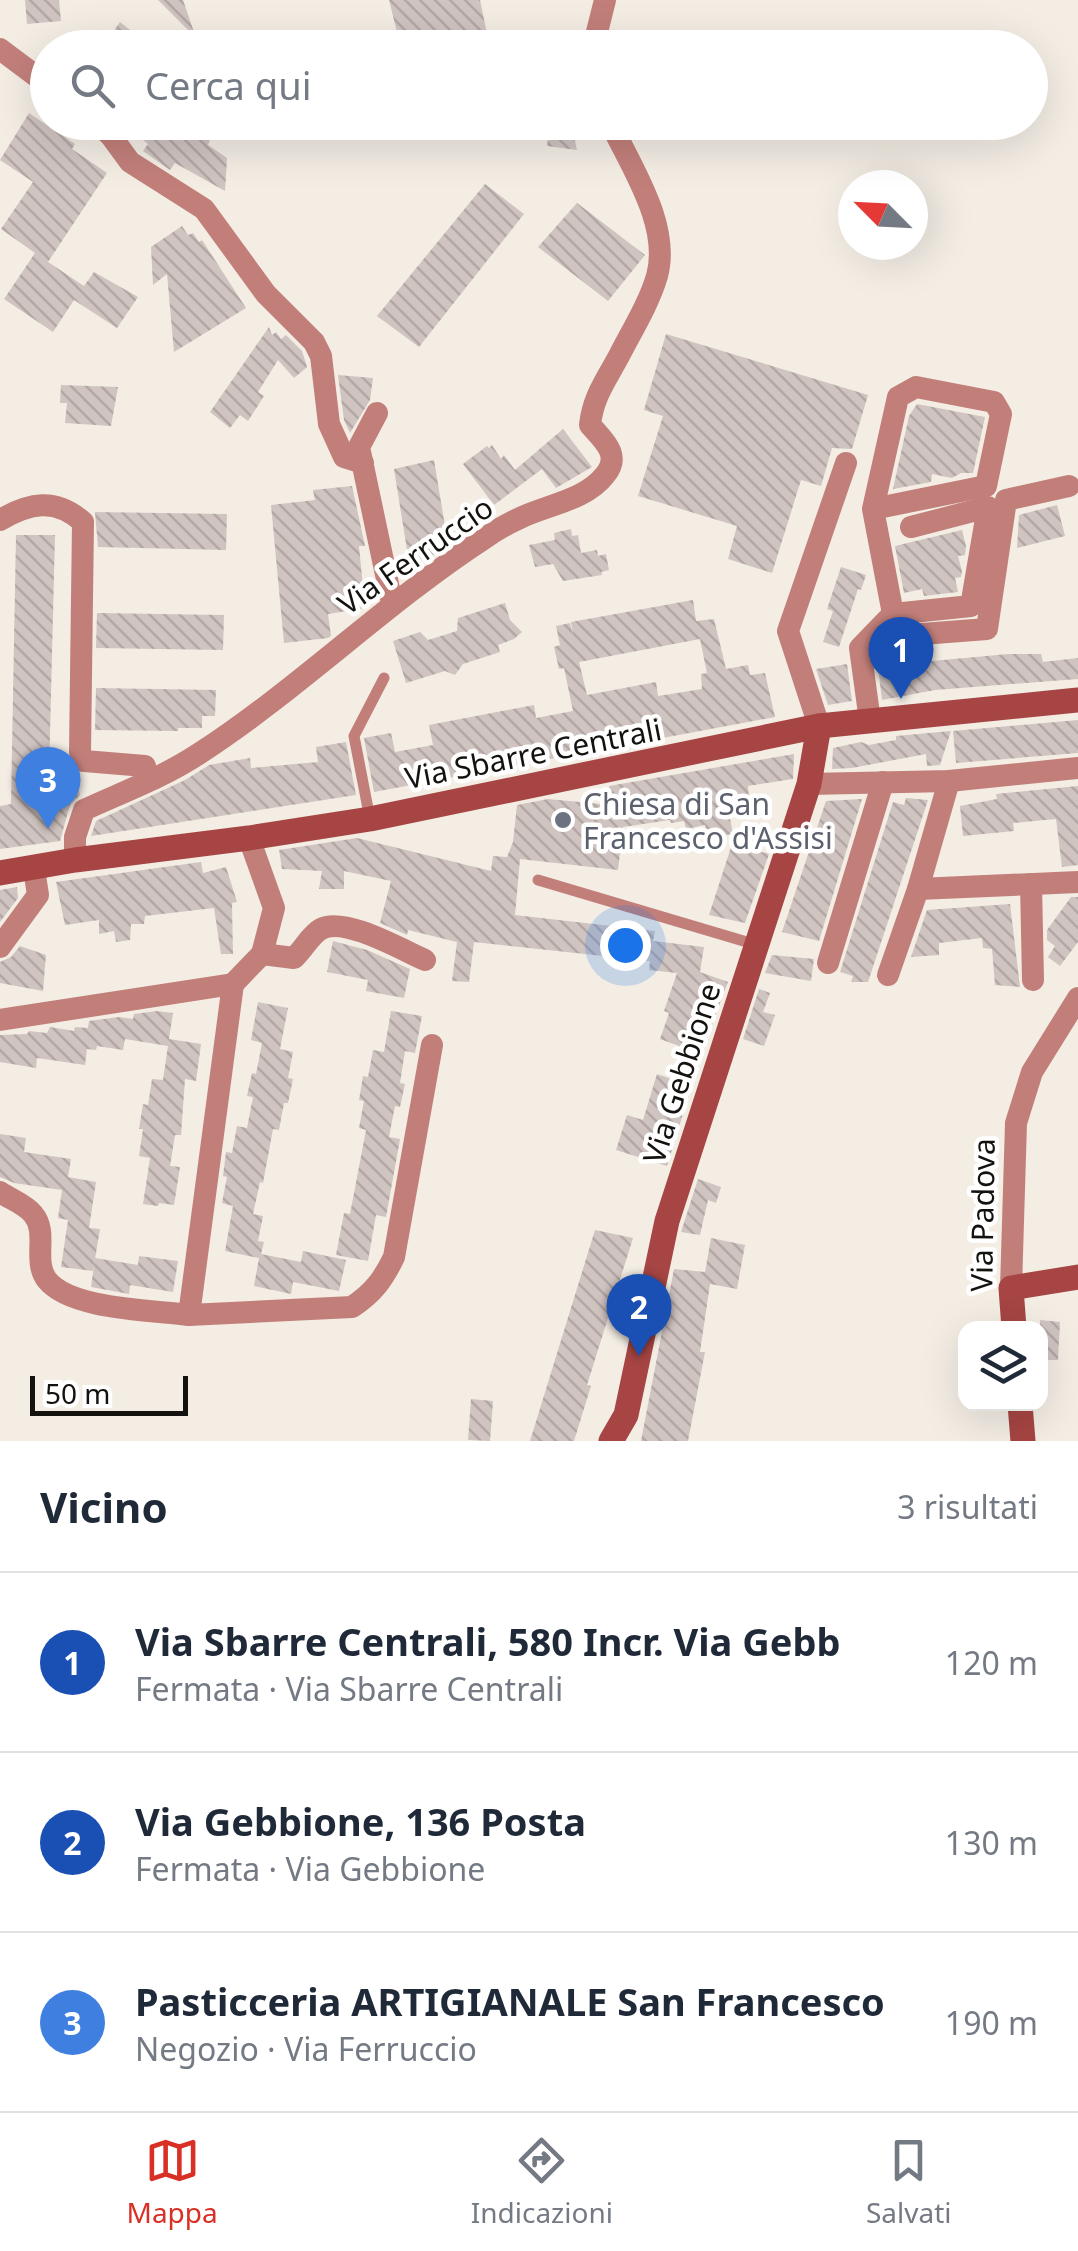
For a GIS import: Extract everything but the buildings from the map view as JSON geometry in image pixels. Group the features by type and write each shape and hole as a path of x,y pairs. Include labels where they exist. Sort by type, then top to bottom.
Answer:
{"street":[{"path":"598,30 605,0"},
{"path":"0,49 30,72"},
{"path":"114,140 130,162 204,209 266,294 314,342 321,356 329,424 344,456 363,463"},
{"name":"Via Ferruccio","path":"75,860 74,837 84,810 198,755 392,603 486,538 520,518 565,502 604,477 613,460 611,450 590,424 591,413 597,390 618,358 658,274 660,242 653,215 618,140"},
{"path":"873,510 986,486 1001,414 994,402 916,387 898,397 873,510 893,614"},
{"path":"377,413 358,447 392,603"},
{"path":"819,726 788,630 846,463"},
{"path":"870,638 987,630 1006,500 1069,486"},
{"path":"0,520 32,504 54,505 72,512 82,522 80,752 84,761 144,766"},
{"path":"870,720 860,648 893,614 971,606 988,508 912,526"},
{"name":"Via Sbarre Centrali","path":"0,873 370,819 819,726 1078,700"},
{"name":"Via Gebbione","path":"611,1441 626,1414 667,1221 809,784 819,726"},
{"path":"809,784 949,781 1078,768"},
{"path":"888,975 949,781"},
{"path":"828,964 883,782"},
{"path":"190,1314 233,984 262,954 274,908 249,838"},
{"path":"0,947 38,895 34,869"},
{"path":"918,889 1078,882"},
{"path":"1030,884 1033,980"},
{"path":"262,954 294,958 324,927 335,926 354,929 425,960"},
{"path":"0,1020 233,984"},
{"name":"Via Padova","path":"1013,1321 1016,1123 1032,1072 1078,998"},
{"path":"0,1192 30,1210 40,1224 39,1262 47,1280 61,1291 96,1304 190,1314 352,1307 384,1280 394,1258 432,1045"},
{"path":"1011,1288 1078,1277"},
{"path":"1021,1411 1023,1441"}],"lane":[{"path":"370,819 354,736 384,678"},
{"path":"538,880 756,946"}],"place":[{"name":"Via Sbarre Centrali, 580 Incr. Via Gebb","path":"901,699"},
{"name":"Chiesa di San Francesco d'Assisi","path":"563,820"},
{"name":"Pasticceria ARTIGIANALE San Francesco","path":"48,829"},
{"name":"Via Gebbione, 136 Posta","path":"639,1356"}]}
